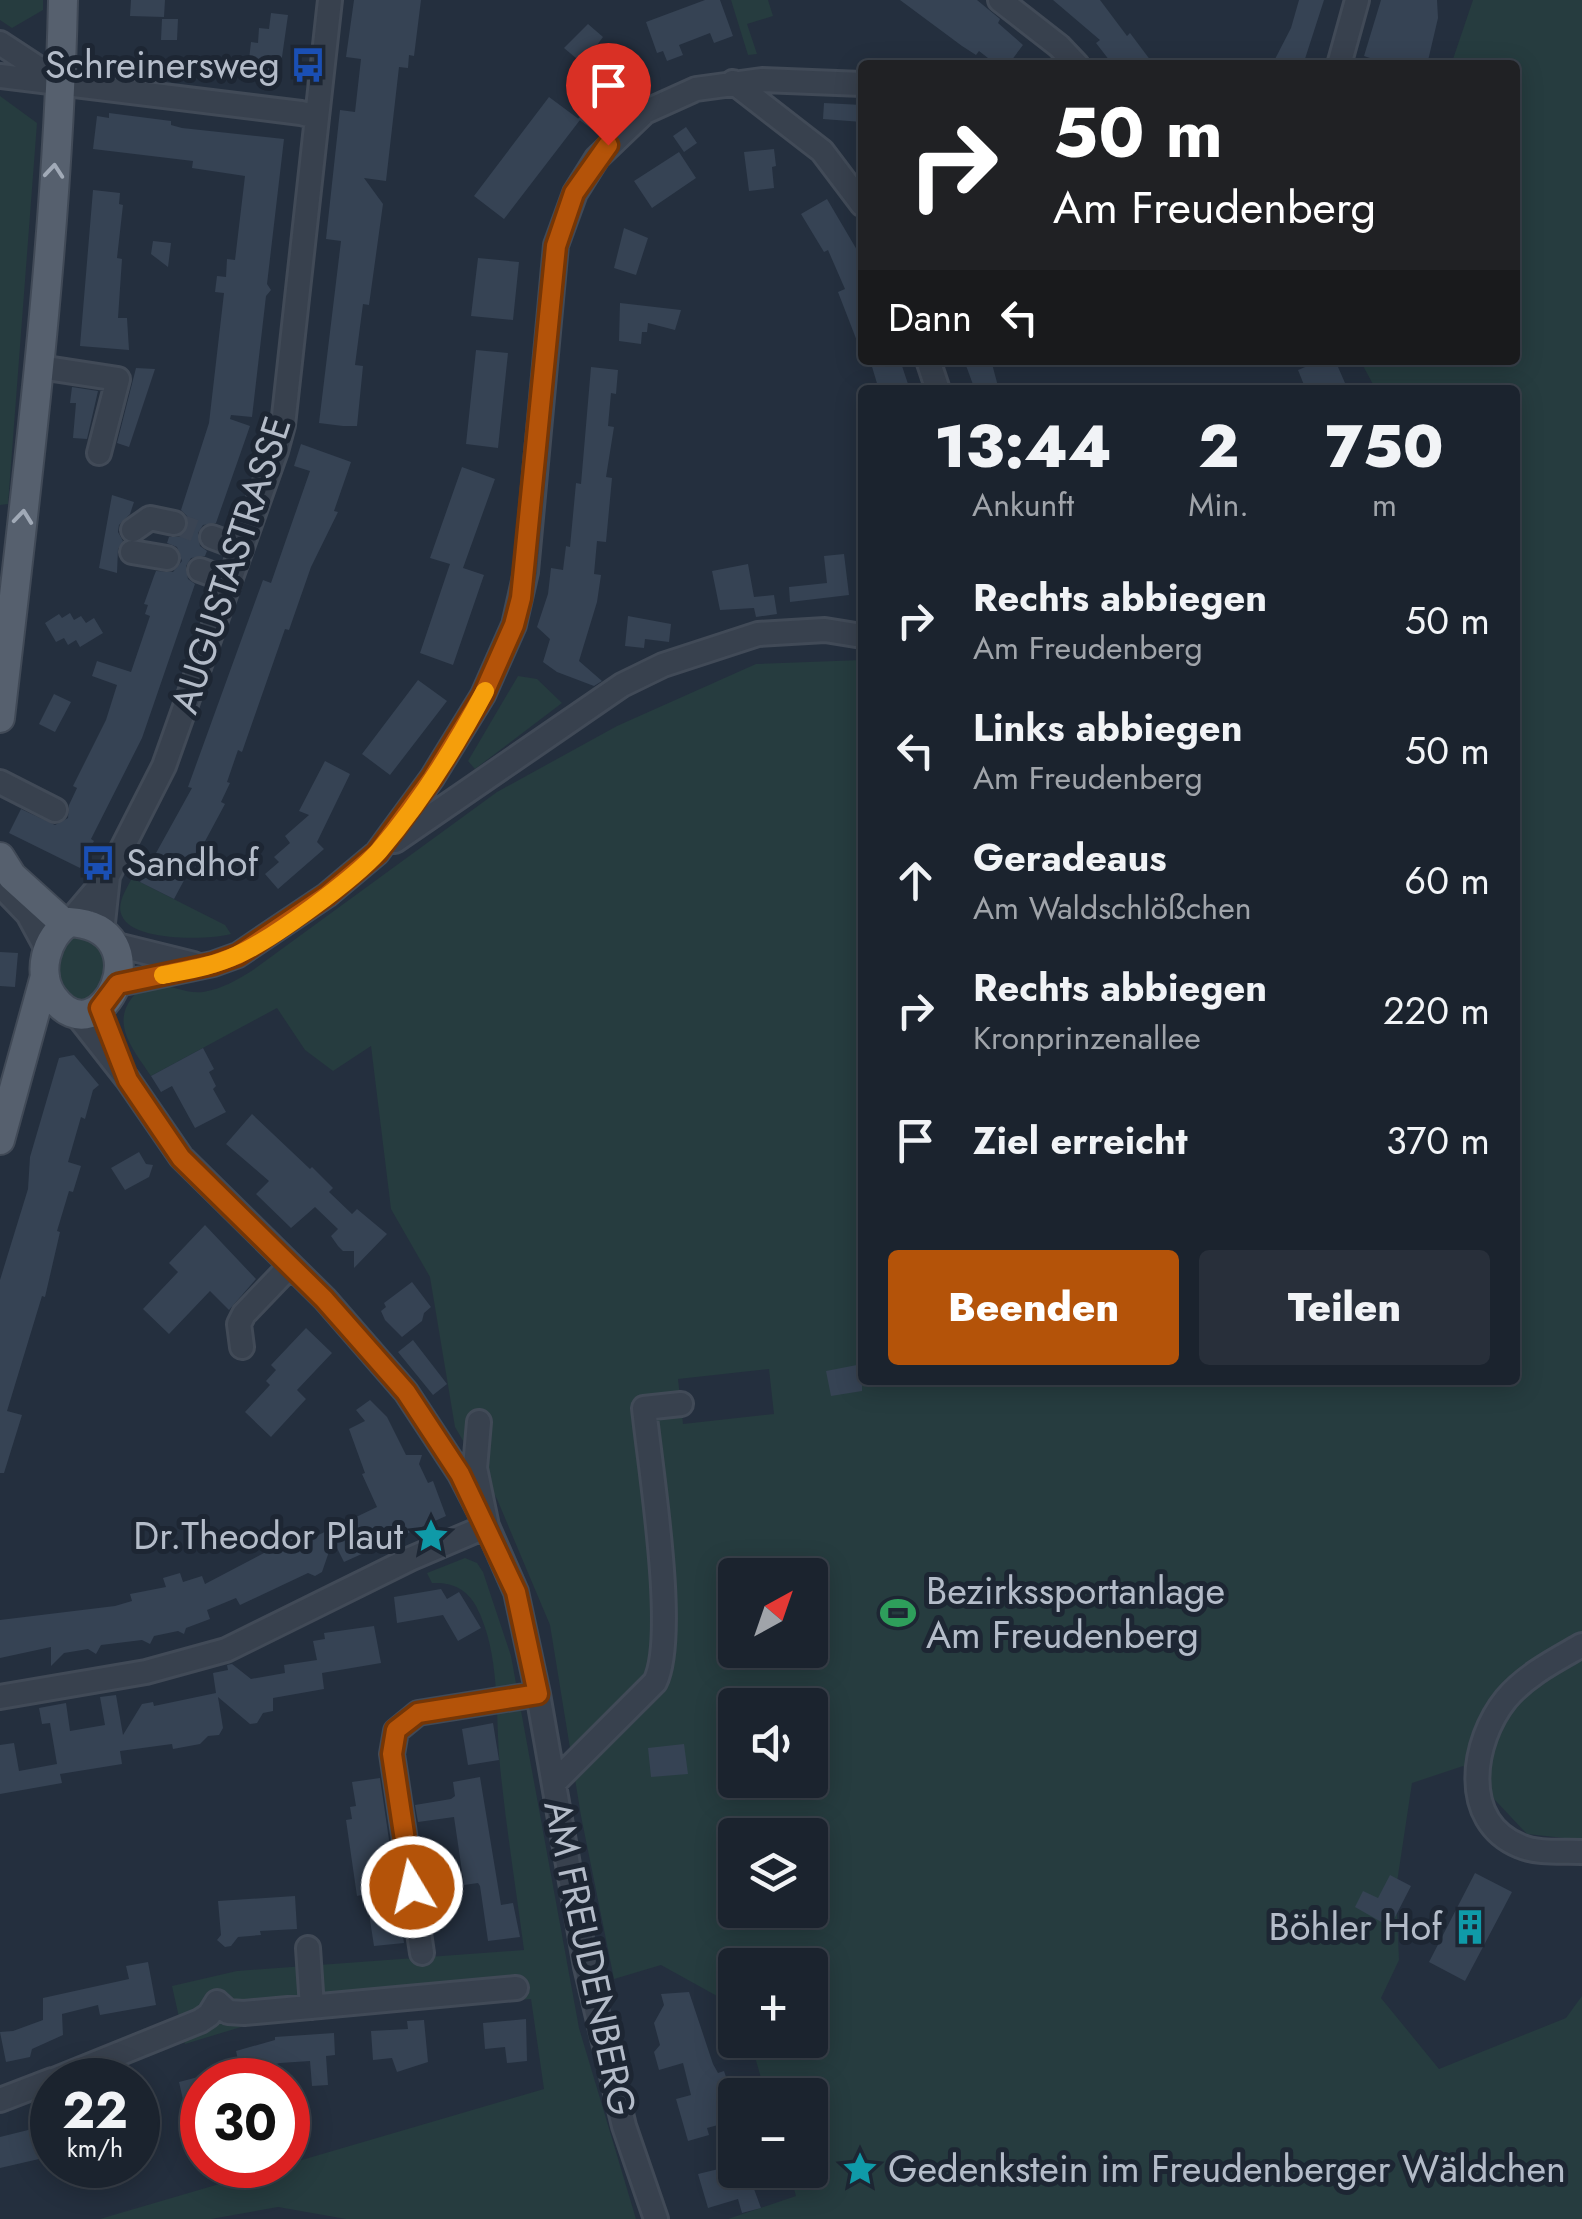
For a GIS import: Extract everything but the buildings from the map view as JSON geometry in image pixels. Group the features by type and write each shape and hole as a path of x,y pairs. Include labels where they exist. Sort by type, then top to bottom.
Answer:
{"main road":[{"path":"0,718 71,84 62,0"},
{"path":"0,857 12,876 67,923 92,925 108,938 119,964 118,984 44,1037 21,1070"},
{"path":"0,1140 53,936 67,923"},
{"path":"46,964 51,994 83,1012"}],"street":[{"name":"AUGUSTASTRASSE","path":"67,923 108,876 164,766 283,425 330,0"},
{"path":"1000,0 1072,60"},
{"path":"1340,60 1357,0"},
{"path":"0,42 71,84"},
{"path":"0,76 301,112 316,117"},
{"path":"377,853 432,778 483,695 514,625 526,572 551,274 574,193 608,145 646,112 686,92 734,82 812,80 858,84"},
{"path":"734,82 822,151 858,199"},
{"path":"40,367 118,378 99,453"},
{"path":"167,558 132,542 150,518 174,523"},
{"path":"212,536 241,548"},
{"path":"200,570 230,580"},
{"path":"118,984 202,966 256,945 327,895 377,853 622,685 664,664 758,634 813,630 858,636"},
{"path":"0,782 54,810"},
{"name":"AUGUSTASTRASSE","path":"108,876 108,938"},
{"path":"0,886 28,914 46,964"},
{"path":"108,938 170,960 202,966"},
{"path":"83,1012 181,1158 324,1299 406,1392 460,1474 487,1526"},
{"path":"242,1346 239,1324 244,1314 290,1266"},
{"path":"554,1783 654,1682 661,1669 664,1619 644,1408 681,1404"},
{"path":"479,1422 476,1468 487,1526"},
{"path":"0,1697 146,1672 226,1650 410,1559 487,1526"},
{"name":"AM FREUDENBERG","path":"487,1526 516,1592 586,1967 624,2126 656,2219"},
{"path":"1582,1645 1526,1680 1507,1698 1489,1726 1477,1764 1477,1793 1499,1833 1530,1850 1582,1852"},
{"path":"422,1954 392,1754 396,1730 418,1713 538,1694"},
{"path":"308,1948 312,2007"},
{"path":"108,2058 200,2021 217,2002 228,2012 244,2013 516,1988"},
{"path":"0,2100 30,2089"}],"green space":[{"path":"0,0 43,0 43,10 12,28 0,20"},
{"path":"731,0 768,0 773,16 747,24 757,54 748,55"},
{"path":"1473,0 1582,0 1582,1840 1527,1834 1463,1766 1412,1783 1396,1889 1399,1960 1381,1998 1439,2069 1566,2018 1582,1996 1582,2219 728,2219 796,2196 794,2188 828,2188 828,2078 761,2078 755,2058 828,2058 828,1948 718,1948 718,1997 661,1965 614,1979 581,1816 550,1625 497,1499 455,1427 430,1277 391,1209 371,1046 333,1071 305,1050 277,1008 151,1076 128,1039 126,1009 136,993 149,986 203,992 241,977 497,792 617,726 756,664 858,660 858,1385 1520,1385 1520,385 1373,385 1363,365 1520,365 1520,60 1453,60","holes":["769,1369 774,1414 683,1424 678,1379"]},
{"path":"0,96 37,123 8,504 0,505"},
{"path":"518,676 537,679 562,703 475,769 468,761"},
{"path":"132,878 225,925 231,934 172,937 141,931 122,916 120,907"},
{"path":"77,935 102,943 112,977 89,1003 66,997 59,979 58,961 69,938"},
{"path":"465,1558 477,1563 511,1656 579,2028 636,2219 346,2219 278,2207 211,2219 100,2219 206,2188 310,2188 310,2158 544,2089 531,1999 274,2017 185,2044 172,1986 237,1971 524,1950 502,1789 490,1644 468,1595 452,1585 432,1583 427,1573"}],"tunnel":[{"path":"174,523 212,537"}],"slow traffic":[{"path":"163,975 213,964 256,945 327,895 377,853 432,778 485,691"}],"place":[{"name":"Schreinersweg","path":"308,65"},
{"name":"Sandhof","path":"98,863"},
{"name":"Dr.Theodor Plaut","path":"431,1536"},
{"name":"Bezirkssportanlage Am Freudenberg","path":"898,1613"},
{"name":"Böhler Hof","path":"1470,1927"},
{"name":"Gedenkstein im Freudenberger Wäldchen","path":"860,2169"}],"route":[{"path":"412,1887 392,1754 396,1730 418,1713 538,1694 516,1592 460,1474 406,1392 324,1299 181,1158 128,1080 100,1008 118,984 238,955 356,872 377,853 411,809 483,695 514,625 526,572 556,246 574,193 608,145"}]}
